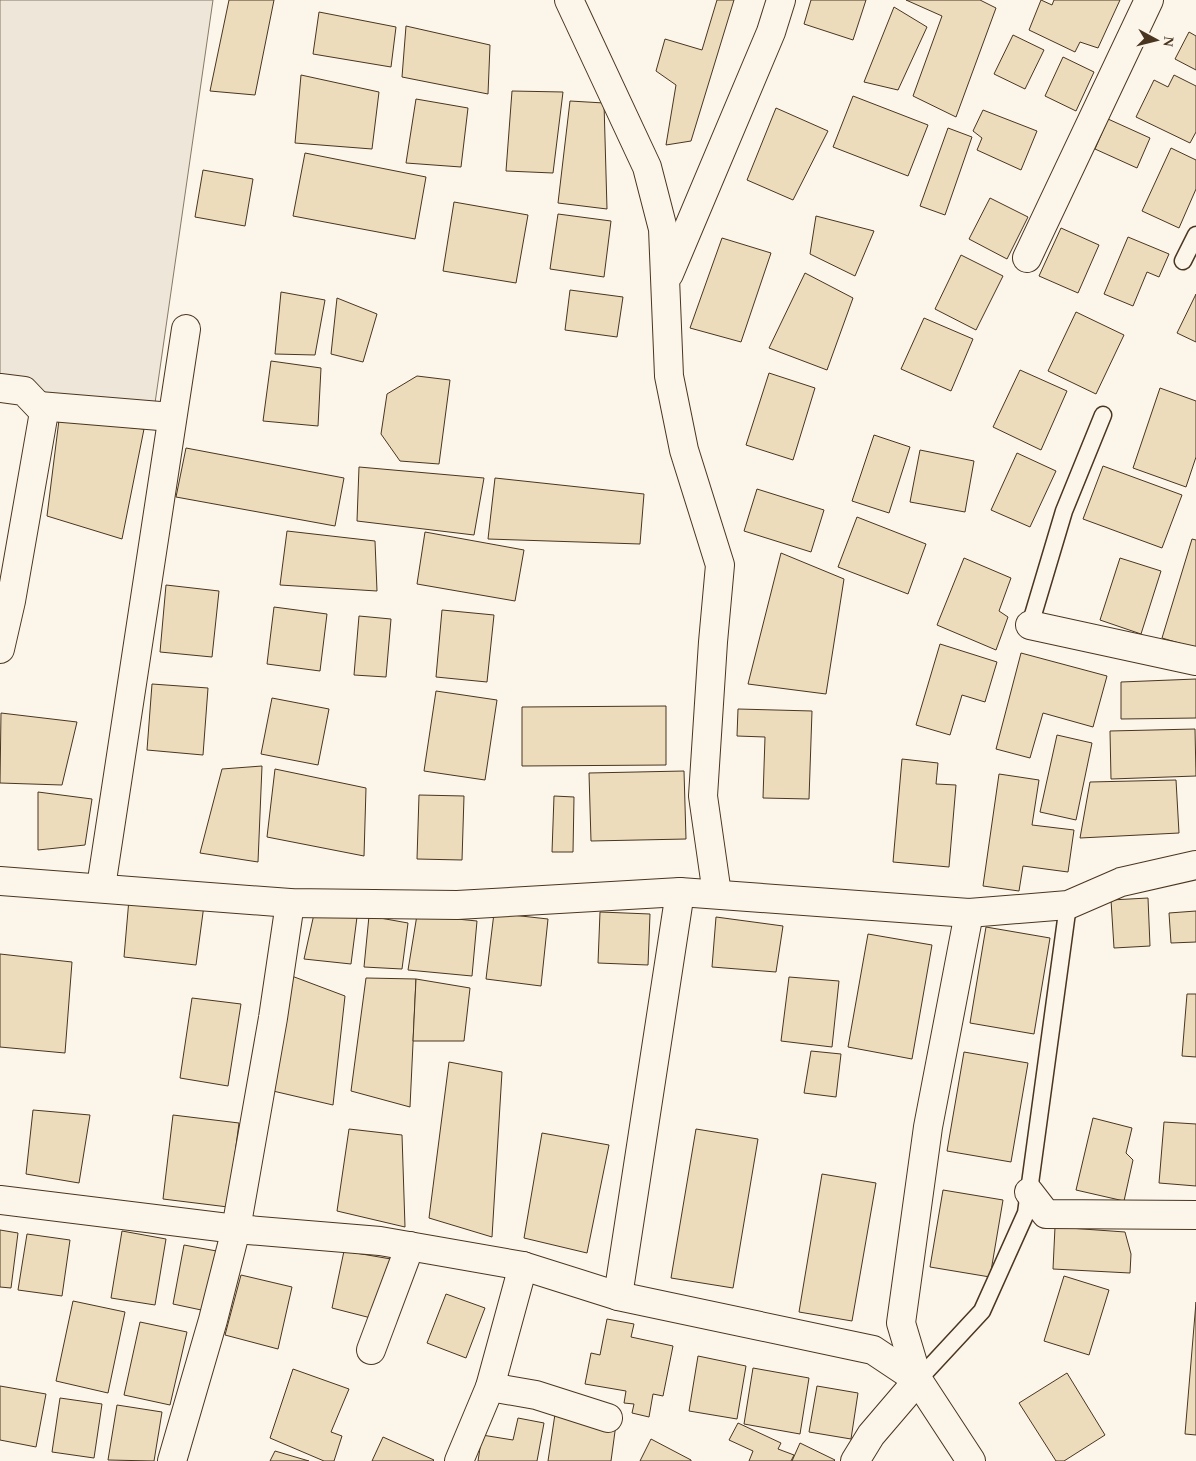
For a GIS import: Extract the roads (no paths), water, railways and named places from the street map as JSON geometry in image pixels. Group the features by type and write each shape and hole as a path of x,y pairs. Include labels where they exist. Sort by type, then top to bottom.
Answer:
{"street":[{"path":"569,0 647,167 663,229 669,376 684,450 720,565 712,651 703,796 717,894"},
{"path":"665,282 771,32 781,0"},
{"path":"1027,258 1149,0"},
{"path":"101,888 186,329"},
{"path":"0,388 24,391 44,412 11,601 0,649"},
{"path":"39,406 172,417"},
{"path":"1030,625 1196,661"},
{"path":"0,881 290,902 458,905 680,892 969,913 1068,905 1121,882 1196,865"},
{"path":"618,1296 680,892"},
{"path":"172,1461 213,1320 236,1229 273,1018 290,902"},
{"path":"969,913 928,1127 901,1323 918,1380 970,1461"},
{"path":"1029,1192 1046,1214 1196,1215"},
{"path":"0,1200 236,1229 380,1241 523,1266 618,1296 873,1350 918,1380"},
{"path":"371,1350 410,1246"},
{"path":"459,1461 490,1387 523,1266"},
{"path":"855,1461 871,1435 918,1380"},
{"path":"490,1387 536,1396 608,1418"}],"lane":[{"path":"1183,261 1196,235"},
{"path":"1030,625 1064,511 1103,415"},
{"path":"918,1380 982,1310 1026,1213 1068,905"}]}
